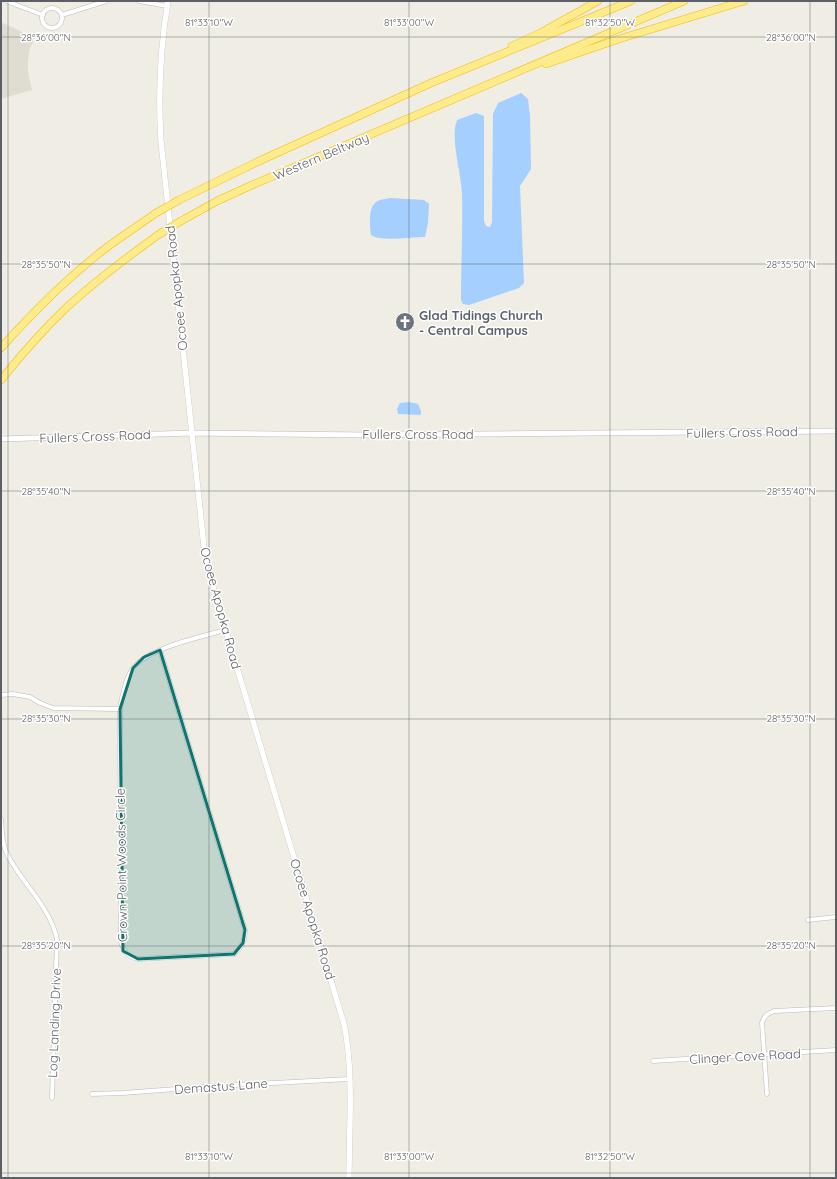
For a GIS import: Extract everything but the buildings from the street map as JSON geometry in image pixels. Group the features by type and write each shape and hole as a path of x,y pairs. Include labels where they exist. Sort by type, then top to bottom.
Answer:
{"highway":[{"path":"431,84 542,32 598,1"},
{"name":"Western Beltway","path":"1,348 24,322 66,281 106,248 156,213 179,200 257,162 431,84 631,1"},
{"name":"Western Beltway","path":"1,380 32,342 65,309 104,275 158,235 217,201 684,1"},
{"path":"503,79 619,39 744,1"}],"main road":[{"name":"Ocoee Apopka Road","path":"168,4 160,61 159,106 161,141 204,547 212,585 225,630 344,1024 349,1053 350,1079 349,1178"}],"street":[{"path":"6,1 43,15"},
{"path":"62,15 106,1"},
{"path":"139,1 168,4"},
{"path":"52,8 58,10 62,15 60,24 55,27 52,28 44,23 43,15 46,10 52,8"},
{"name":"Fullers Cross Road","path":"1,439 192,433 367,435 836,431"},
{"name":"Crown Point Woods Circle","path":"160,650 245,930 245,939 240,949 234,954 138,959 130,957 123,951 121,942 120,709 125,686 133,668 144,657 160,650 225,630"},
{"path":"1,695 13,694 30,697 53,708 120,709"},
{"name":"Log Landing Drive","path":"1,819 3,844 8,855 55,927 57,939 52,1098"},
{"path":"808,920 836,917"},
{"path":"767,1094 762,1023 764,1017 768,1013 774,1011 836,1008"},
{"name":"Clinger Cove Road","path":"653,1061 836,1050"},
{"name":"Demastus Lane","path":"92,1094 350,1079"}],"highlighted area":[{"path":"160,650 245,930 243,943 234,954 138,959 123,951 120,709 133,668 144,657"}],"shaded area":[{"path":"1,22 35,38 30,48 28,60 28,73 32,90 1,99"}],"water":[{"path":"521,93 528,99 530,117 531,169 520,186 524,283 519,288 469,305 463,304 461,300 462,193 456,156 455,127 457,120 476,113 484,116 484,221 486,226 490,227 492,222 493,114 498,103"},
{"path":"390,198 424,200 429,204 428,223 425,237 389,239 371,235 370,215 373,206 380,200"},
{"path":"409,402 418,404 421,415 398,414 397,409 400,403"}],"place":[{"name":"Glad Tidings Church - Central Campus","path":"405,322"}]}
